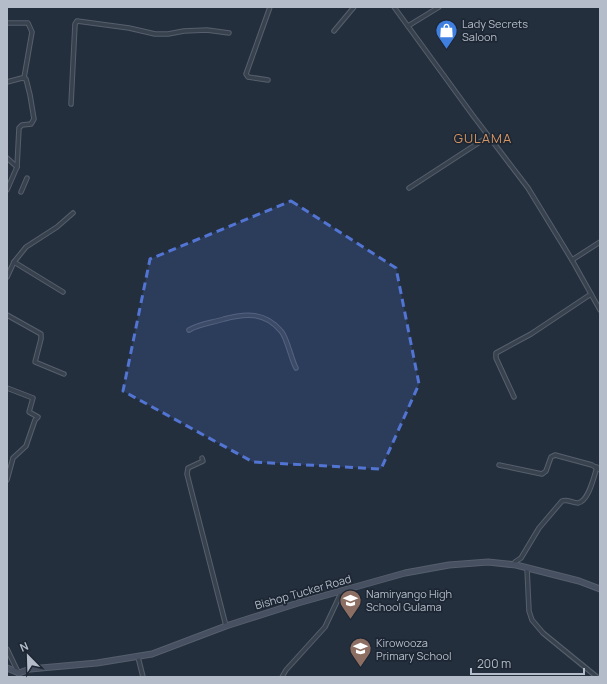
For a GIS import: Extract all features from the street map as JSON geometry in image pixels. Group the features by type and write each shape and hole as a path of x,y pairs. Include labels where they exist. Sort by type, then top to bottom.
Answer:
{"main road":[{"name":"Bishop Tucker Road","path":"20,675 30,669 97,663 138,657 164,650 226,626 298,603 343,590 371,584 405,573 449,565 488,562 516,565 579,581 600,589"},
{"path":"7,668 20,675"}],"street":[{"path":"268,80 248,77 246,74 270,7"},
{"path":"334,31 354,7"},
{"path":"394,7 488,136 528,188 572,260 600,310"},
{"path":"408,26 439,7"},
{"path":"71,104 75,24 77,21 128,28 155,34 207,30 229,32"},
{"path":"7,23 28,24 32,32 24,78 27,82 34,119 30,124 22,125 20,128 17,167 7,190"},
{"path":"7,82 24,78"},
{"path":"409,188 488,136"},
{"path":"7,158 17,167"},
{"path":"21,192 27,178"},
{"path":"7,277 14,262 26,247 61,225 73,213"},
{"path":"572,260 600,242"},
{"path":"14,262 63,292"},
{"path":"514,397 496,358 496,353 531,334 591,294"},
{"path":"7,315 41,334 35,362 64,374"},
{"path":"189,330 200,324 236,315 260,317 274,324 282,332 296,368"},
{"path":"7,388 33,398 29,412 38,417 35,420 26,446 13,458 7,480"},
{"path":"499,465 542,474 546,471 551,457 555,455 599,468 584,500 576,503 565,500 560,504 534,536 521,558 515,562"},
{"path":"202,458 203,461 188,468 187,474 226,626"},
{"path":"527,568 529,611 532,620 543,633 597,677"},
{"path":"282,677 286,670 325,626 343,590"},
{"path":"7,649 20,675"},
{"path":"138,657 143,677"}],"highlighted area":[{"path":"291,201 396,268 419,384 381,469 253,462 123,391 150,259"}],"place":[{"name":"Lady Secrets Saloon","path":"447,50"},
{"name":"Namiryango High School Gulama","path":"350,620"},
{"name":"Kirowooza Primary School","path":"361,668"}],"district":[{"name":"GULAMA","path":"483,138"}]}
